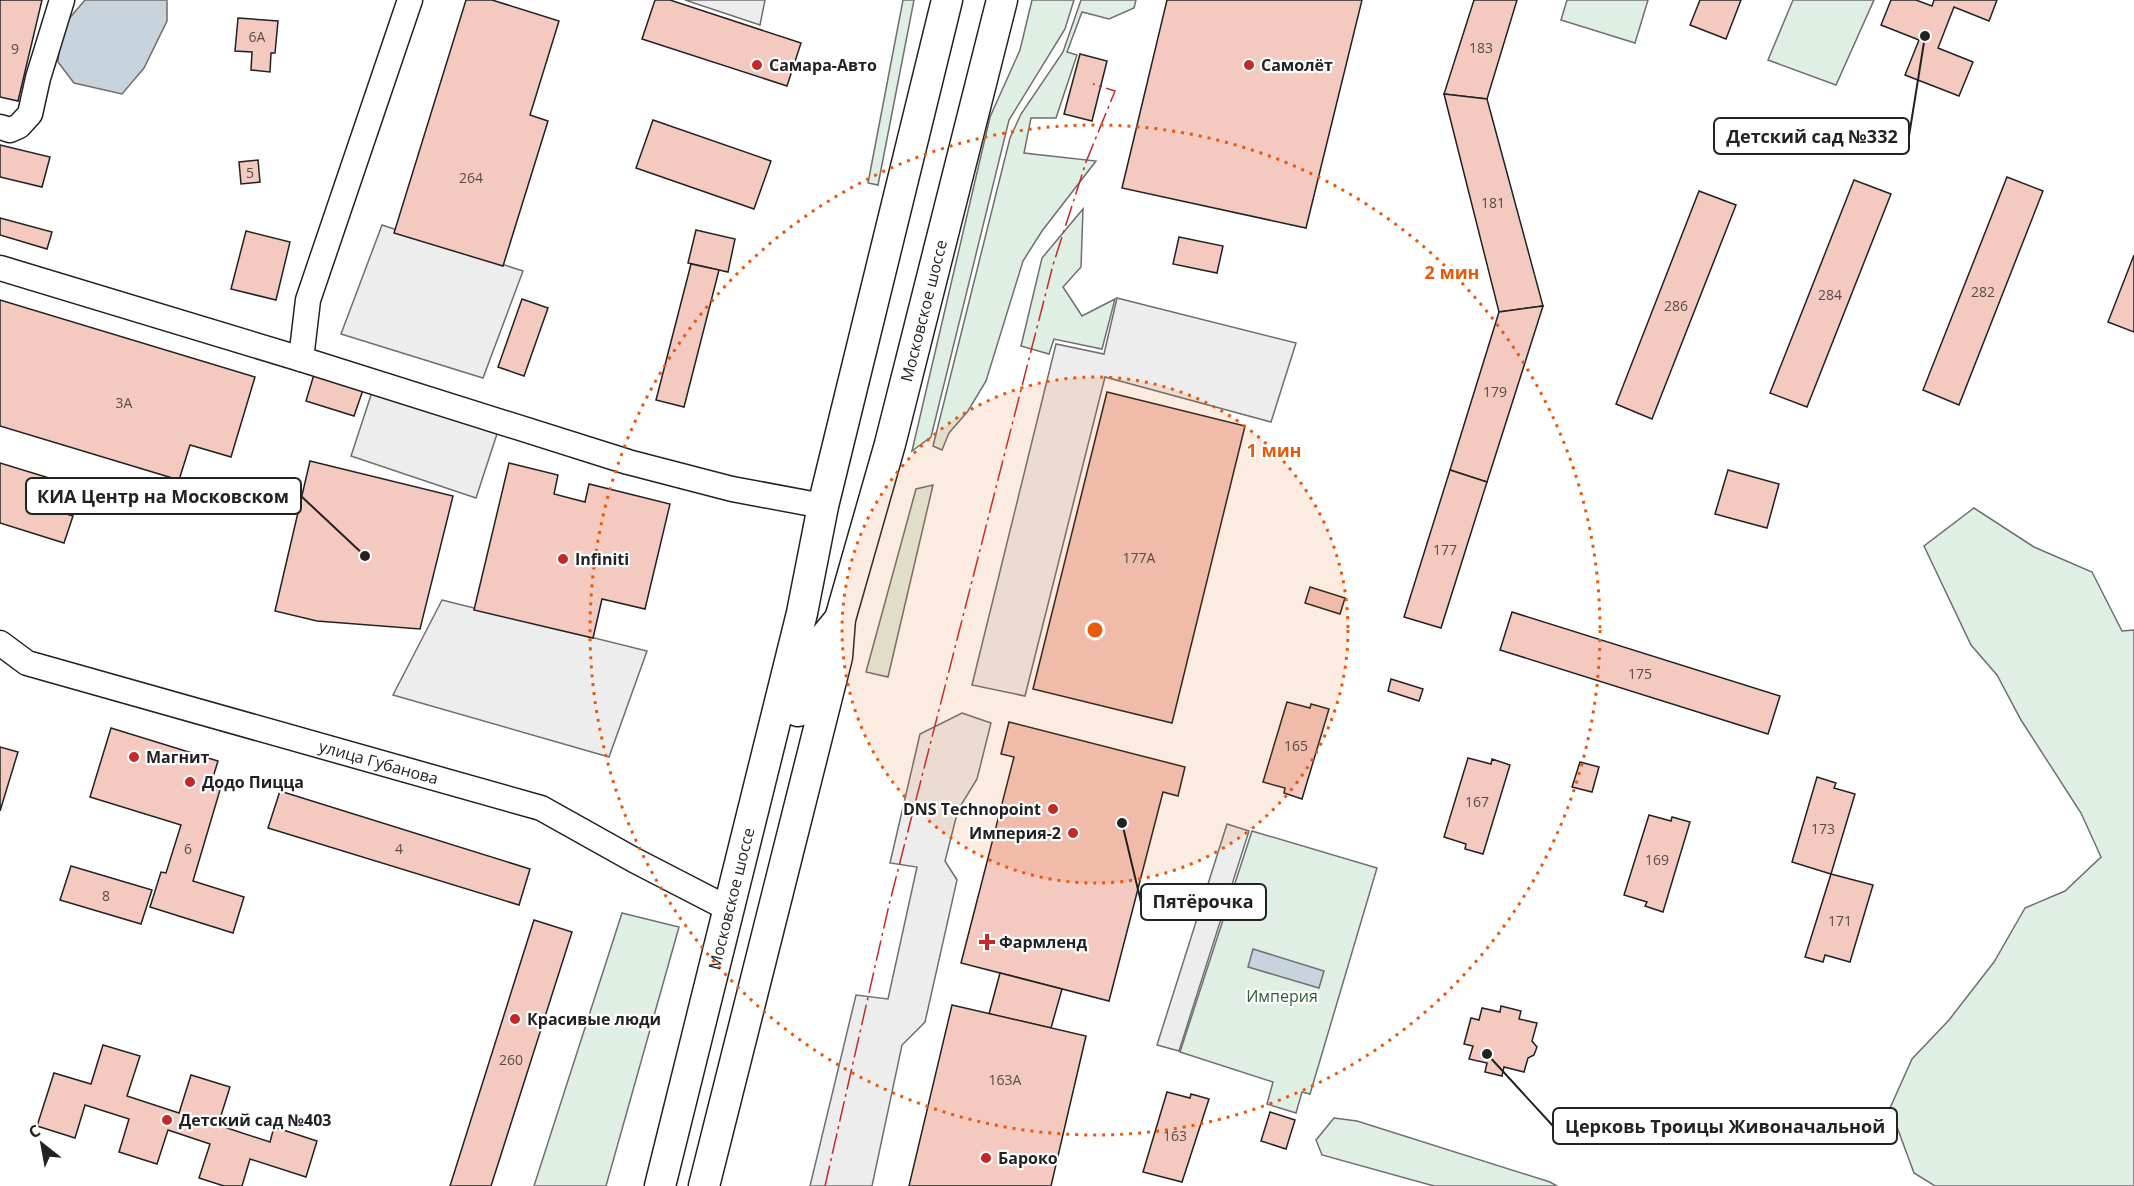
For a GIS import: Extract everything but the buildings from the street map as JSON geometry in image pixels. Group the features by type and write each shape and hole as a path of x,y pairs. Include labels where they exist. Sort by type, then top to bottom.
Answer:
{"main road":[{"name":"Московское шоссе","path":"681,1186 735,912 802,613 823,506 947,0"},
{"name":"Московское шоссе","path":"704,1186 837,657 840,619 890,444 1002,0"},
{"name":"Московское шоссе","path":"802,613 813,652"},
{"name":"Московское шоссе","path":"660,1186 735,912 813,652 840,619"}],"street":[{"path":"0,127 10,130 19,126 30,114 38,78 62,0"},
{"path":"301,359 308,300 410,0"},
{"path":"0,268 301,359 628,462 732,489 823,506"},
{"name":"улица Губанова","path":"0,643 27,663 542,808 634,860 735,912"}],"green space":[{"path":"903,0 914,0 878,185 868,183"},
{"path":"1032,0 1074,0 1065,29 1009,120 931,437 912,451 990,117 1020,50"},
{"path":"1081,0 1136,0 1134,8 1109,19 1082,12 1067,52 1077,55 1056,118 1031,118 1024,153 1096,161 1042,231 1023,261 986,381 968,411 949,433 942,450 933,446 1010,138 1021,114 1063,52"},
{"path":"1567,0 1648,0 1635,43 1561,20"},
{"path":"1793,0 1874,0 1836,85 1768,60"},
{"path":"1083,209 1081,267 1063,287 1082,316 1115,299 1102,349 1054,339 1049,354 1021,346 1042,258"},
{"path":"933,485 888,677 866,672 916,489"},
{"path":"1974,508 2034,547 2092,572 2122,631 2134,630 2134,1186 1935,1186 1914,1173 1890,1108 1912,1059 1949,1020 1994,962 2025,908 2065,891 2101,857 2081,813 2021,720 1997,675 1971,645 1924,546"},
{"name":"Империя","path":"1252,831 1377,868 1310,1094 1302,1092 1296,1113 1267,1104 1273,1082 1180,1052"},
{"path":"622,913 679,927 606,1186 534,1186"},
{"path":"1334,1118 1357,1121 1557,1186 1434,1186 1322,1155 1316,1140"}],"shaded area":[{"path":"85,0 167,0 167,21 144,68 122,94 74,83 58,62 61,28"},
{"path":"685,0 765,0 760,25"},
{"path":"382,225 523,271 483,378 341,334"},
{"path":"1117,298 1296,343 1271,422 1105,377 1025,696 972,685 1056,344 1104,354"},
{"path":"372,392 497,434 476,498 351,456"},
{"path":"442,600 647,651 609,757 393,695"},
{"path":"962,713 991,723 977,779 958,810 945,861 957,880 925,1022 902,1045 872,1186 810,1186 856,995 888,999 917,867 890,863 920,734"},
{"path":"1227,824 1249,831 1179,1051 1157,1045"},
{"path":"1253,949 1324,971 1319,988 1248,967"}],"power":[{"path":"825,1186 889,905 1053,265 1086,162 1115,91 1093,84"}],"place":[{"name":"Детский сад №332","path":"1925,36"},
{"name":"Самара-Авто","path":"757,65"},
{"name":"Самолёт","path":"1249,65"},
{"name":"КИА Центр на Московском","path":"365,556"},
{"name":"Infiniti","path":"563,559"},
{"name":"Магнит","path":"134,757"},
{"name":"Додо Пицца","path":"190,782"},
{"name":"DNS Technopoint","path":"1053,809"},
{"name":"Пятёрочка","path":"1122,823"},
{"name":"Империя-2","path":"1073,833"},
{"name":"Фармленд","path":"987,942"},
{"name":"Красивые люди","path":"515,1019"},
{"name":"Церковь Троицы Живоначальной","path":"1487,1054"},
{"name":"Детский сад №403","path":"167,1120"},
{"name":"Бароко","path":"986,1158"}]}
